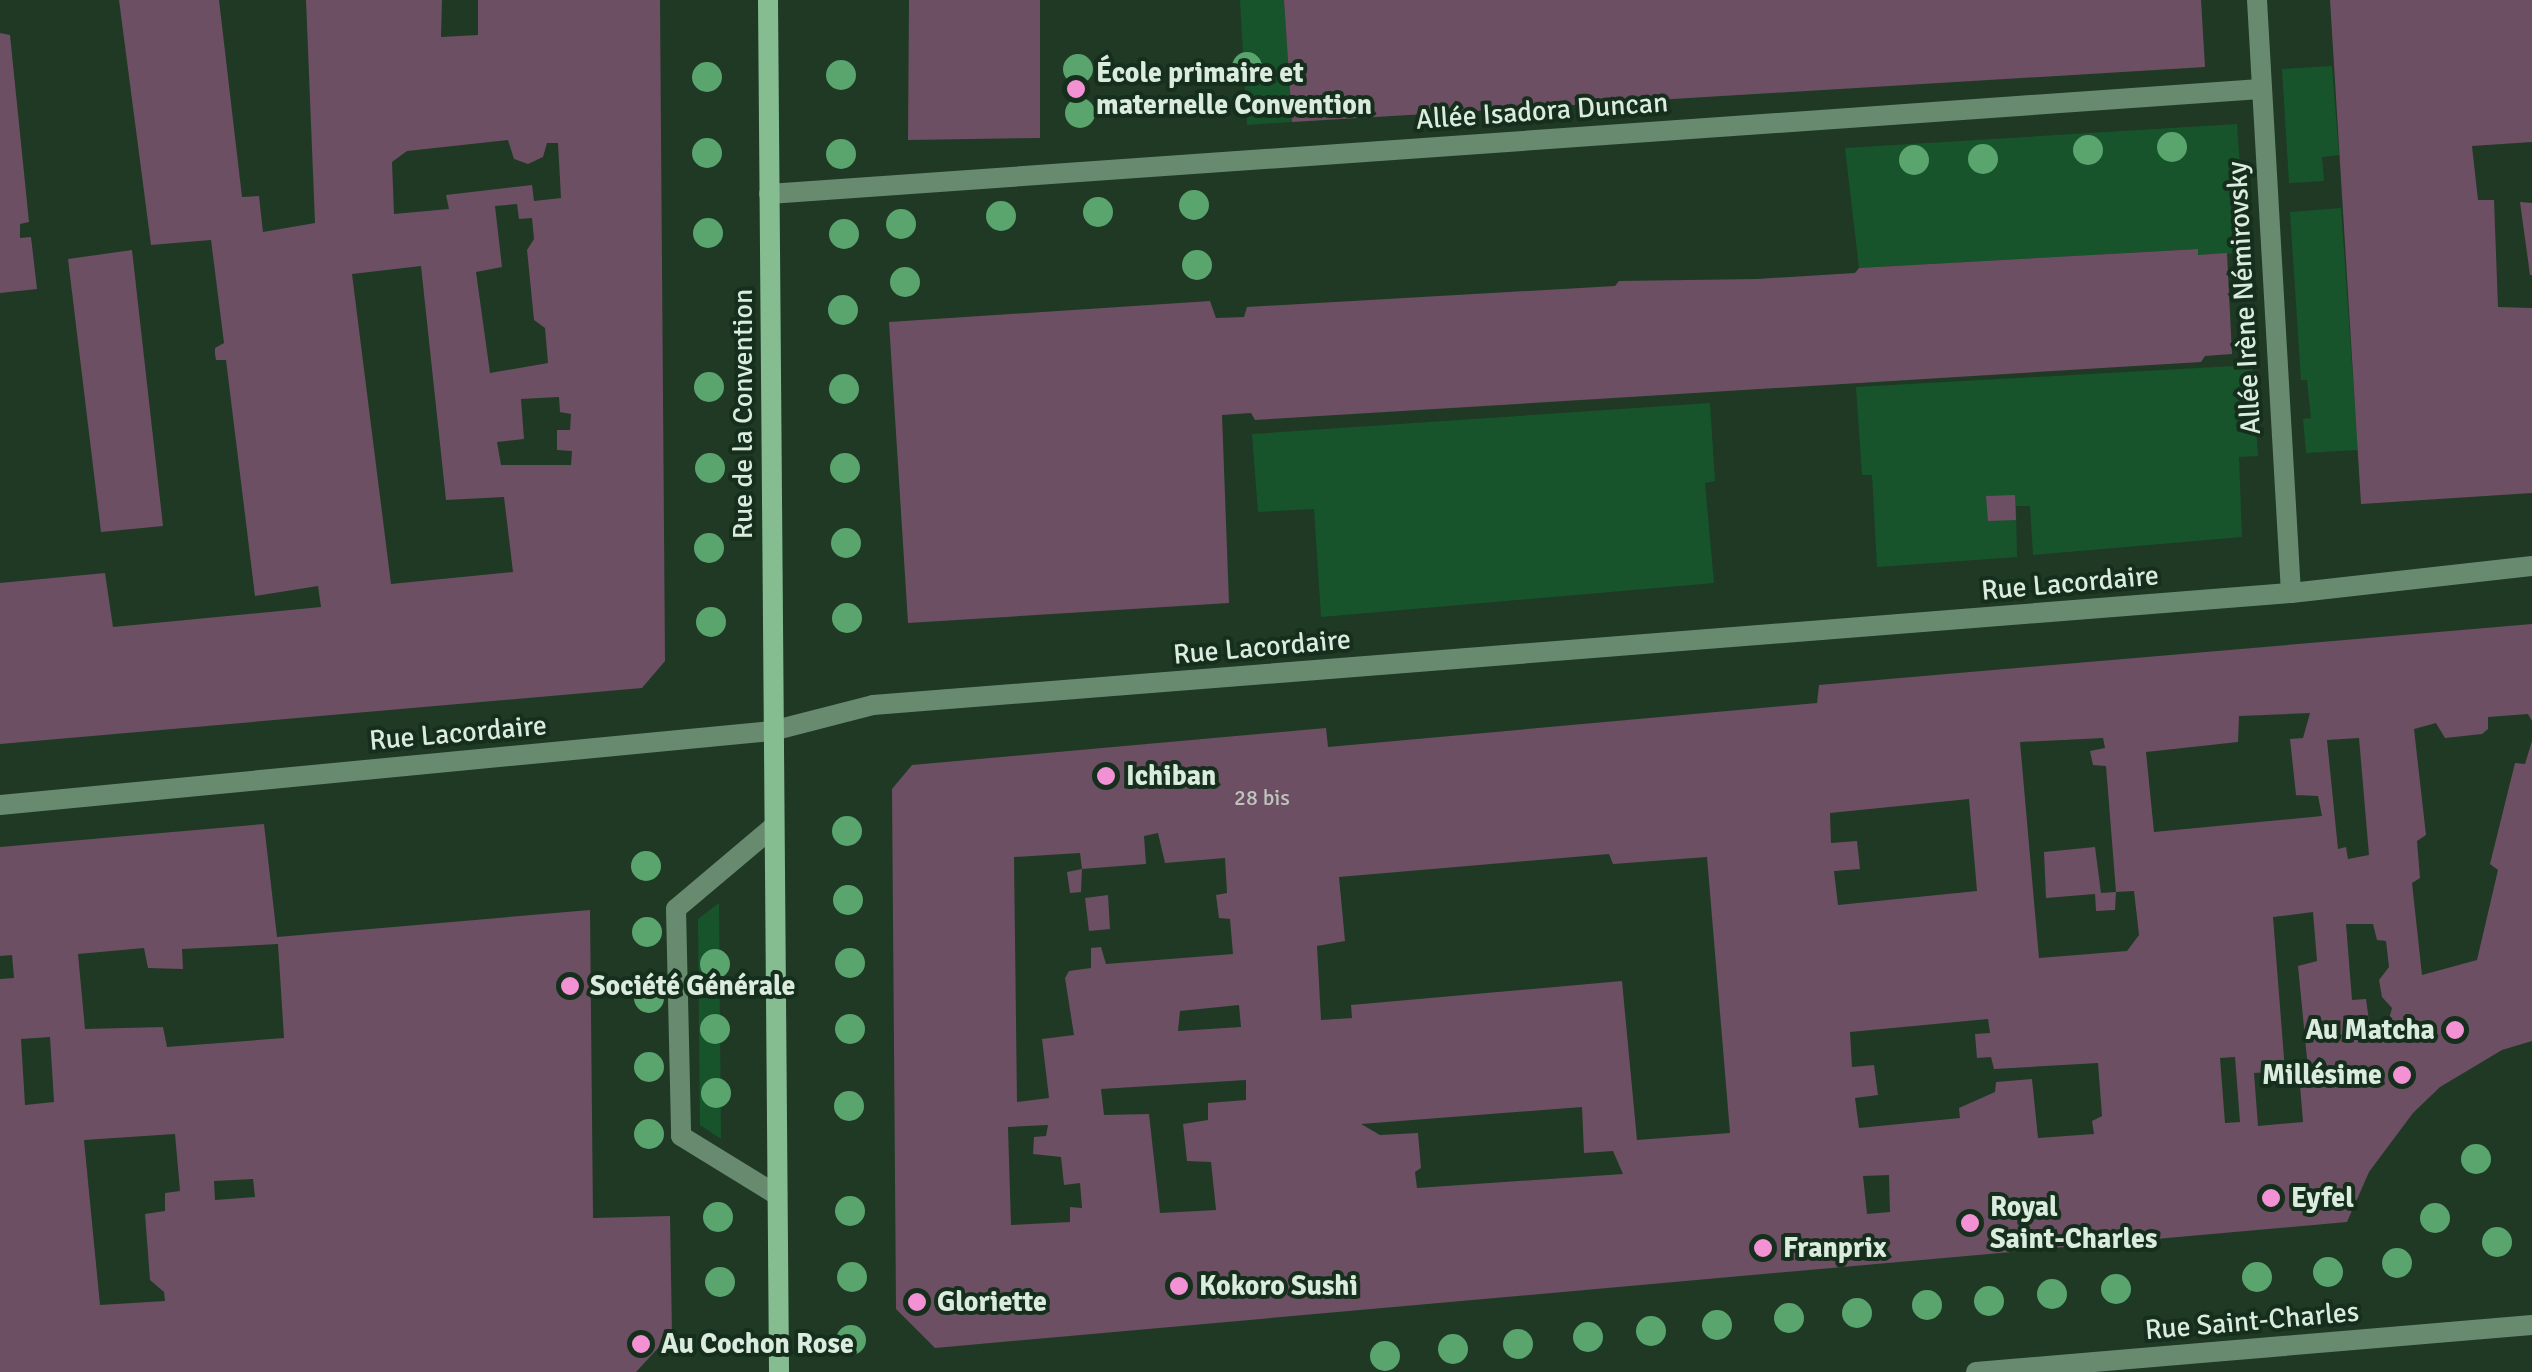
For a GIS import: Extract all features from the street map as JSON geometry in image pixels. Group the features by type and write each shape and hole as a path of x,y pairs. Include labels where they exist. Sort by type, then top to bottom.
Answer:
{"main road":[{"name":"Rue de la Convention","path":"768,0 779,1372"}],"street":[{"name":"Allée Irène Némirovsky","path":"2257,0 2290,593"},
{"name":"Allée Isadora Duncan","path":"769,194 2260,89"},
{"name":"Rue Lacordaire","path":"0,805 772,731 874,705 2290,593 2532,566"},
{"path":"773,828 676,909 681,1136 777,1195"},
{"name":"Rue Saint-Charles","path":"1976,1372 2532,1325"}],"green space":[{"path":"1240,0 1284,0 1292,122 1247,125"},
{"path":"2332,66 2339,155 2322,157 2324,181 2289,183 2282,69"},
{"path":"2237,124 2246,253 2198,255 2197,249 1859,268 1845,148"},
{"path":"2341,208 2358,450 2306,453 2303,419 2311,418 2307,380 2301,380 2290,212"},
{"path":"2252,365 2258,456 2239,457 2242,537 2033,555 2030,506 2016,506 2017,557 1877,567 1872,475 1862,475 1856,387"},
{"path":"1710,403 1715,481 1705,483 1714,583 1321,617 1314,509 1258,512 1252,434"},
{"path":"719,903 721,1139 700,1125 698,919"}],"building":[{"path":"119,0 219,0 242,197 259,196 263,232 315,223 306,0 442,0 441,37 478,35 478,0 660,0 665,661 642,688 0,744 0,583 105,573 113,627 321,607 318,586 255,596 226,360 216,360 215,354 215,348 224,343 211,240 151,245","holes":["508,140 514,159 528,164 543,157 547,143 558,143 561,198 534,201 532,185 446,195 449,209 394,214 392,162 407,151","517,204 519,219 532,218 534,239 527,250 534,320 545,328 548,363 490,373 476,272 502,267 495,206","421,266 446,500 504,497 513,572 391,584 352,274","559,397 560,412 571,414 570,430 557,430 557,450 572,451 571,465 501,465 497,442 524,439 521,399"]},
{"path":"909,0 1040,0 1040,138 908,140"},
{"path":"1284,0 2201,0 2205,67 1292,122"},
{"path":"2330,0 2532,0 2532,142 2472,146 2478,200 2494,200 2498,307 2532,308 2532,493 2361,504"},
{"path":"0,33 10,35 29,222 20,224 20,238 31,237 37,289 0,293"},
{"path":"2520,202 2532,203 2532,275 2530,275"},
{"path":"2198,249 2198,255 2227,253 2232,354 2205,356 2201,362 1255,420 1251,413 1222,415 1229,603 908,623 889,322 1210,301 1216,318 1244,317 1247,307 1615,286 1619,281 1757,279 1855,273 1859,268"},
{"path":"132,250 163,526 101,532 68,259"},
{"path":"2015,495 2016,520 1988,521 1986,496"},
{"path":"2532,624 2532,721 2528,714 2488,717 2488,729 2482,734 2445,738 2436,723 2414,729 2426,835 2417,841 2420,878 2412,883 2422,975 2477,960 2498,870 2490,864 2515,763 2525,764 2532,741 2532,1041 2502,1050 2440,1087 2413,1113 2369,1172 2347,1222 935,1348 896,1309 892,789 912,765 1326,728 1328,747 1817,703 1819,685","holes":["2310,713 2303,738 2290,739 2296,795 2318,796 2322,816 2154,832 2146,752 2238,742 2239,716","2103,738 2105,748 2090,751 2093,765 2106,766 2116,892 2134,891 2139,935 2127,951 2039,958 2020,742","2359,738 2369,855 2348,859 2346,847 2338,849 2327,740","1969,799 1977,891 1838,905 1834,871 1860,869 1857,841 1831,843 1830,813","1158,833 1165,863 1225,858 1227,893 1216,895 1219,918 1230,919 1233,954 1106,964 1101,947 1091,948 1091,968 1069,971 1065,978 1074,1035 1042,1039 1049,1098 1017,1102 1014,857 1080,853 1082,869 1146,864 1144,836","1609,854 1613,864 1707,857 1730,1133 1637,1140 1622,981 1351,1005 1352,1018 1321,1020 1317,946 1345,941 1339,877","2313,912 2317,961 2298,966 2308,1069 2299,1073 2303,1122 2258,1126 2254,1073 2285,1071 2273,917","2346,924 2373,924 2377,940 2386,941 2389,967 2379,980 2382,997 2392,1008 2387,1026 2370,1028 2366,999 2352,1000","1239,1005 1241,1027 1178,1031 1180,1011","1988,1019 1990,1033 1975,1034 1977,1058 1991,1057 1994,1069 2098,1063 2102,1116 2092,1121 2094,1134 2038,1138 2032,1079 1996,1082 1995,1092 1959,1108 1960,1118 1859,1128 1855,1098 1878,1095 1874,1065 1852,1067 1850,1032","2235,1057 2240,1122 2225,1123 2220,1058","1246,1080 1246,1100 1208,1103 1208,1120 1183,1124 1187,1161 1211,1162 1216,1210 1160,1213 1149,1114 1104,1115 1101,1089","1582,1107 1584,1153 1613,1151 1623,1174 1417,1188 1415,1172 1421,1168 1418,1133 1380,1135 1361,1124","1048,1125 1046,1136 1034,1137 1033,1154 1061,1157 1064,1185 1080,1183 1082,1208 1070,1207 1070,1222 1011,1225 1008,1127","1889,1175 1890,1212 1867,1214 1863,1176"]},
{"path":"264,824 277,937 590,910 593,1218 670,1216 672,1333 636,1372 0,1372 0,979 14,978 12,955 0,956 0,847","holes":["278,944 284,1038 167,1047 163,1027 85,1029 78,954 144,948 148,968 183,969 182,949","50,1037 54,1102 25,1105 21,1039","175,1134 180,1191 165,1193 165,1211 145,1214 150,1280 164,1292 165,1301 100,1305 84,1140","253,1179 255,1197 215,1200 214,1181"]},
{"path":"2095,847 2101,893 2116,892 2115,910 2096,911 2095,894 2046,898 2044,852"},
{"path":"1082,869 1081,892 1070,893 1067,872"},
{"path":"1108,895 1110,929 1089,931 1085,898"}],"place":[{"name":"École primaire et maternelle Convention","path":"1076,89"},
{"name":"Ichiban","path":"1106,776"},
{"name":"Société Générale","path":"570,986"},
{"name":"Au Matcha","path":"2455,1030"},
{"name":"Millésime","path":"2402,1075"},
{"name":"Eyfel","path":"2271,1198"},
{"name":"Royal Saint-Charles","path":"1970,1223"},
{"name":"Franprix","path":"1763,1248"},
{"name":"Kokoro Sushi","path":"1179,1286"},
{"name":"Gloriette","path":"917,1302"},
{"name":"Au Cochon Rose","path":"641,1344"}]}
